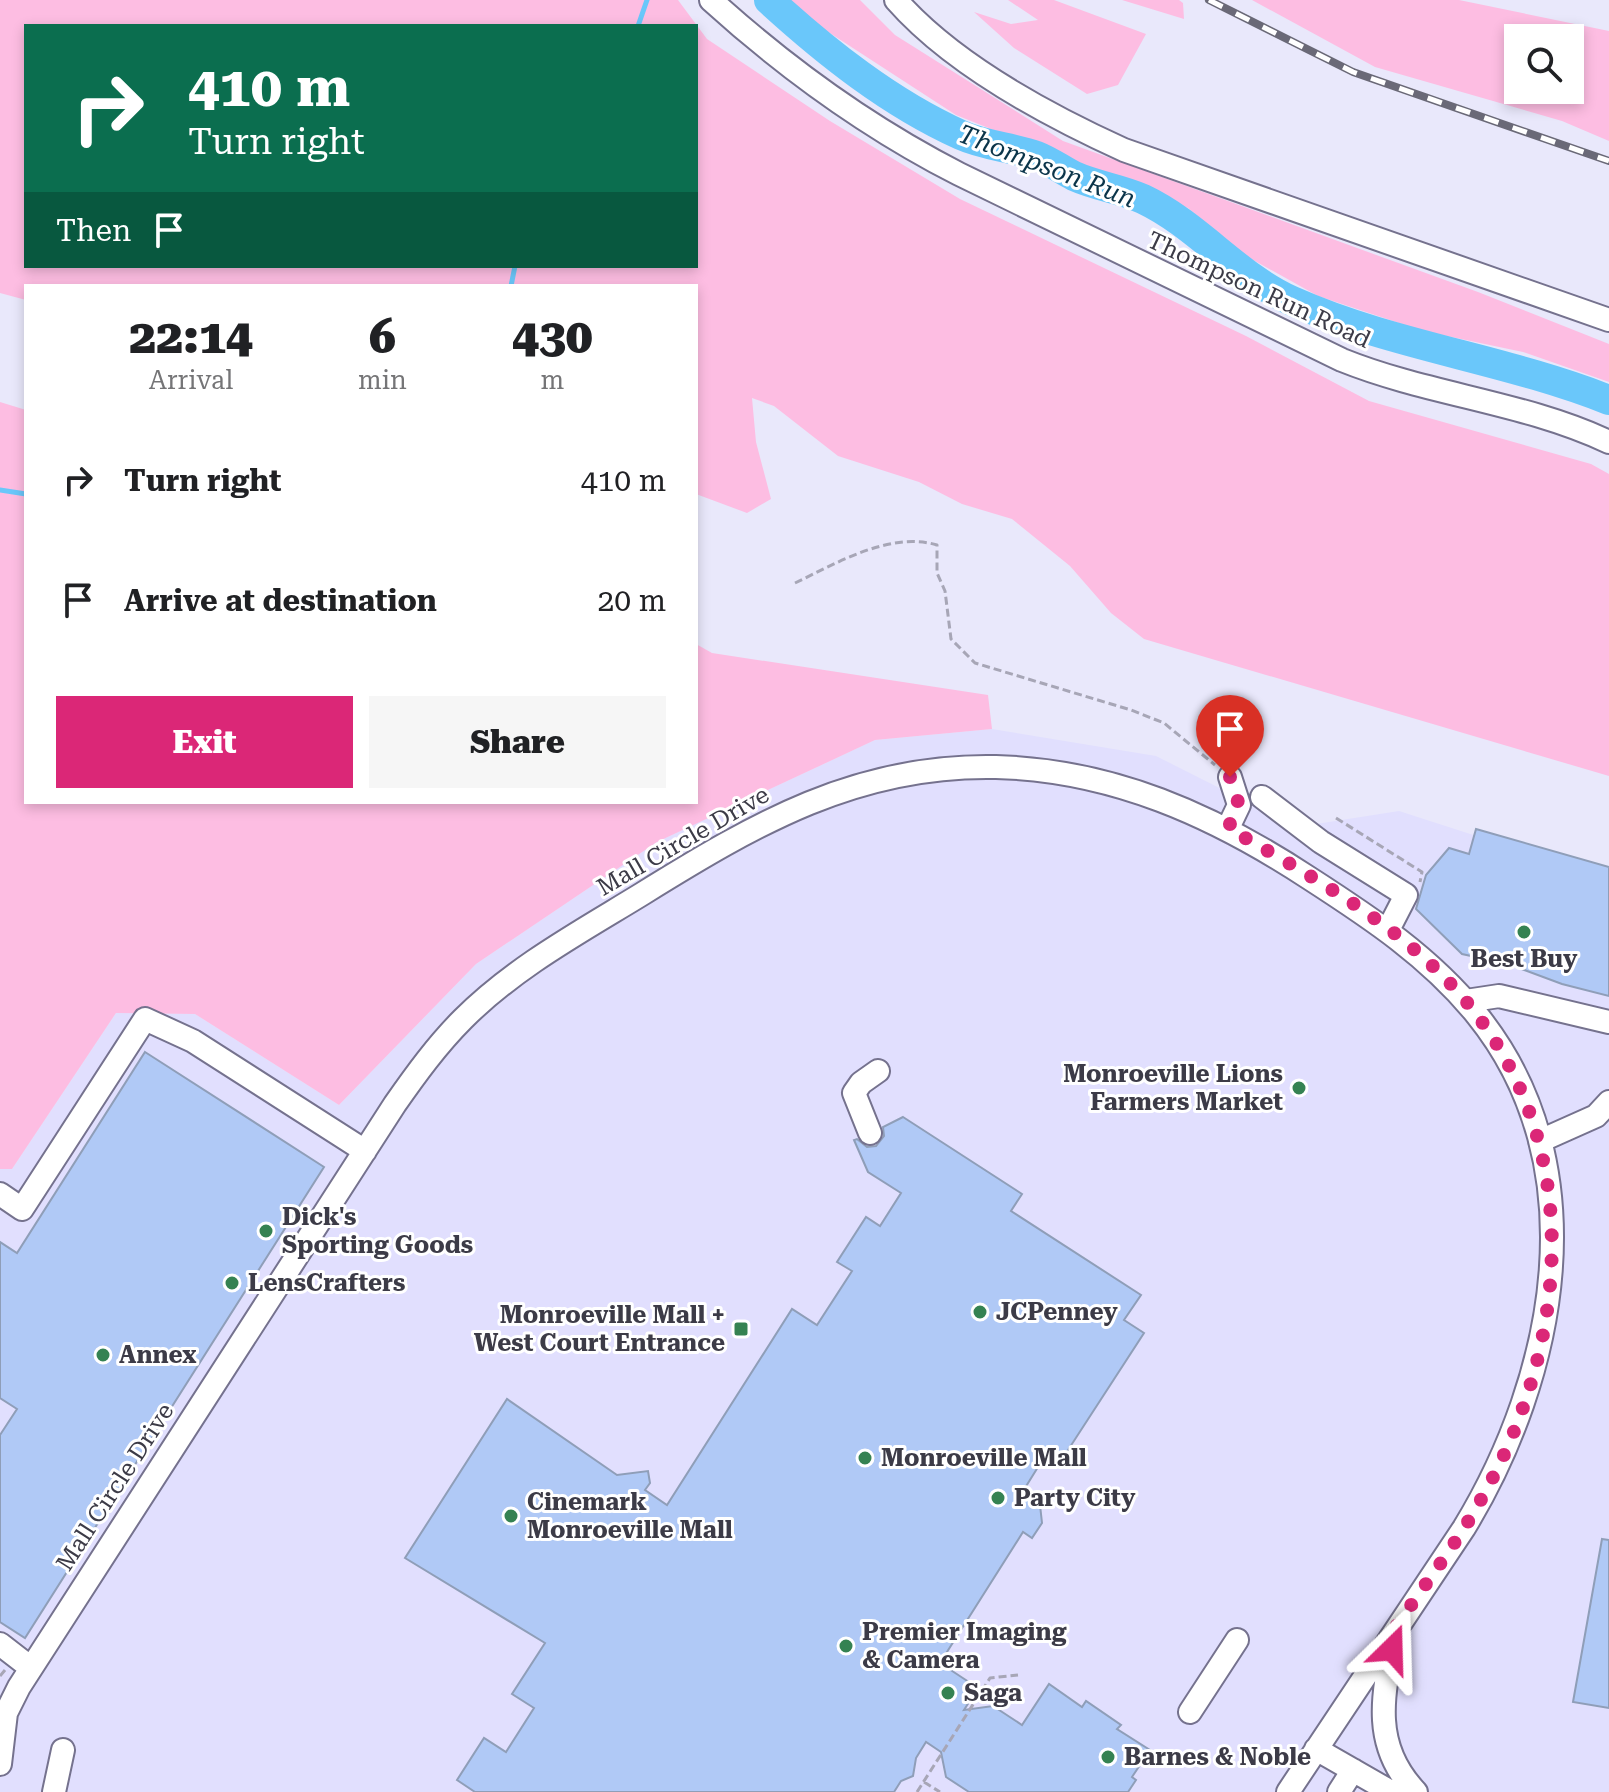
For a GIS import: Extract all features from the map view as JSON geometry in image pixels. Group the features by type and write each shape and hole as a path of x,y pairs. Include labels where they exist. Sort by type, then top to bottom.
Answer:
{"street":[{"name":"Thompson Run Road","path":"711,0 823,91 904,144 959,174 1342,360 1399,380 1562,421 1609,442"},
{"path":"896,0 950,49 1075,127 1124,150 1609,320"},
{"name":"Mall Circle Drive","path":"0,1764 3,1711 15,1656 440,1044 531,962 730,839 810,801 869,782 924,771 1029,769 1128,787 1186,808 1228,828 1388,930 1422,957 1466,1001 1511,1066 1540,1141 1550,1200 1552,1268 1544,1326 1526,1398 1483,1496 1288,1792"},
{"path":"1228,828 1239,805 1230,777"},
{"path":"1262,797 1321,842 1406,895 1388,930"},
{"path":"1466,1001 1499,996 1609,1022"},
{"path":"0,1194 22,1209 145,1019 193,1041 365,1151"},
{"path":"870,1133 854,1093 861,1083 878,1071"},
{"path":"1540,1141 1596,1116 1609,1102"},
{"path":"1396,1627 1383,1693 1382,1730 1397,1768 1416,1792"},
{"path":"1190,1712 1237,1640"},
{"path":"1316,1749 1382,1790"},
{"path":"54,1792 63,1750"},
{"path":"1339,1792 1353,1770"}],"path":[{"path":"795,583 864,550 923,541 937,545 937,573 945,591 951,639 975,663 1131,710 1164,723 1230,777"},
{"path":"0,1676 15,1656"},
{"path":"917,1792 990,1678 1018,1675"},
{"path":"924,1782 940,1792"}],"shaded area":[{"path":"0,0 678,0 696,24 24,24 24,268 698,268 698,27 707,39 830,121 960,199 1246,336 1369,401 1591,464 1609,474 1609,776 1144,639 1111,613 1070,566 1012,519 962,504 919,482 838,456 774,406 752,398 756,442 771,499 747,513 698,495 698,284 24,284 24,299 0,293"},
{"path":"786,0 860,0 895,35 1063,141 1478,292 1609,344 1609,382 1523,352 1423,331 1318,296 1246,256 1188,208 956,115 819,26"},
{"path":"1008,0 1054,0 1146,34 1118,85 1087,94 1014,48 974,12 1011,24 1038,20"},
{"path":"1122,0 1179,0 1183,3 1184,19"},
{"path":"1252,0 1459,0 1575,24 1504,24 1504,104 1584,104 1584,26 1609,31 1609,141 1562,121 1375,67"},
{"path":"0,402 24,409 24,804 698,804 698,645 712,653 988,695 992,729 875,740 657,842 476,964 339,1105 195,1014 116,1013 12,1169 0,1169"},
{"name":"Monroeville Mall","path":"992,729 1156,756 1297,827 1399,811 1609,879 1609,1792 0,1792 0,1169 12,1169 116,1013 195,1014 339,1105 476,964 657,842 875,740"}],"building":[{"name":"Best Buy","path":"1476,829 1609,867 1609,996 1562,984 1508,964 1462,954 1416,909 1426,875 1449,848 1469,854"},
{"name":"Annex","path":"145,1052 324,1167 25,1638 0,1622 0,1435 17,1409 0,1398 0,1242 17,1253"},
{"name":"Monroeville Mall","path":"903,1117 1022,1194 1011,1211 1141,1295 1124,1320 1144,1333 1057,1467 1043,1459 1025,1488 1039,1496 1042,1523 1032,1538 1023,1532 940,1663 978,1688 964,1710 993,1706 1022,1725 1049,1684 1082,1707 1086,1701 1121,1725 1117,1729 1150,1750 1132,1777 1136,1780 1128,1792 969,1792 946,1777 941,1752 926,1742 916,1758 913,1776 901,1781 894,1792 475,1792 457,1780 484,1738 506,1752 534,1708 512,1694 545,1643 405,1558 507,1399 617,1475 648,1471 650,1483 645,1490 667,1505 792,1309 817,1325 852,1271 837,1262 866,1217 880,1226 901,1193 868,1172 854,1140 867,1147 876,1146 884,1136 883,1127"},
{"path":"1602,1539 1609,1540 1609,1708 1573,1702"}],"waterway":[{"path":"639,24 647,0"},
{"name":"Thompson Run","path":"769,0 836,57 909,108 970,139 1037,156 1074,176 1143,199 1182,222 1253,278 1292,301 1370,330 1530,374 1609,400"},
{"path":"511,284 515,268"},
{"path":"0,490 24,494"}],"railway":[{"path":"1209,0 1353,72 1609,161"}],"place":[{"name":"Best Buy","path":"1524,932"},
{"name":"Monroeville Lions Farmers Market","path":"1299,1088"},
{"name":"Dick's Sporting Goods","path":"266,1231"},
{"name":"LensCrafters","path":"232,1283"},
{"name":"JCPenney","path":"980,1312"},
{"name":"Monroeville Mall + West Court Entrance","path":"741,1329"},
{"name":"Annex","path":"103,1355"},
{"name":"Monroeville Mall","path":"865,1458"},
{"name":"Party City","path":"998,1498"},
{"name":"Cinemark Monroeville Mall","path":"511,1516"},
{"name":"Premier Imaging & Camera","path":"846,1646"},
{"name":"Saga","path":"948,1693"},
{"name":"Barnes & Noble","path":"1108,1757"}],"route":[{"path":"1230,777 1239,805 1228,828 1287,863 1400,939 1443,976 1479,1017 1496,1040 1521,1088 1534,1120 1546,1167 1553,1238 1552,1268 1546,1318 1526,1398 1483,1496 1396,1627 1392,1649"}]}
